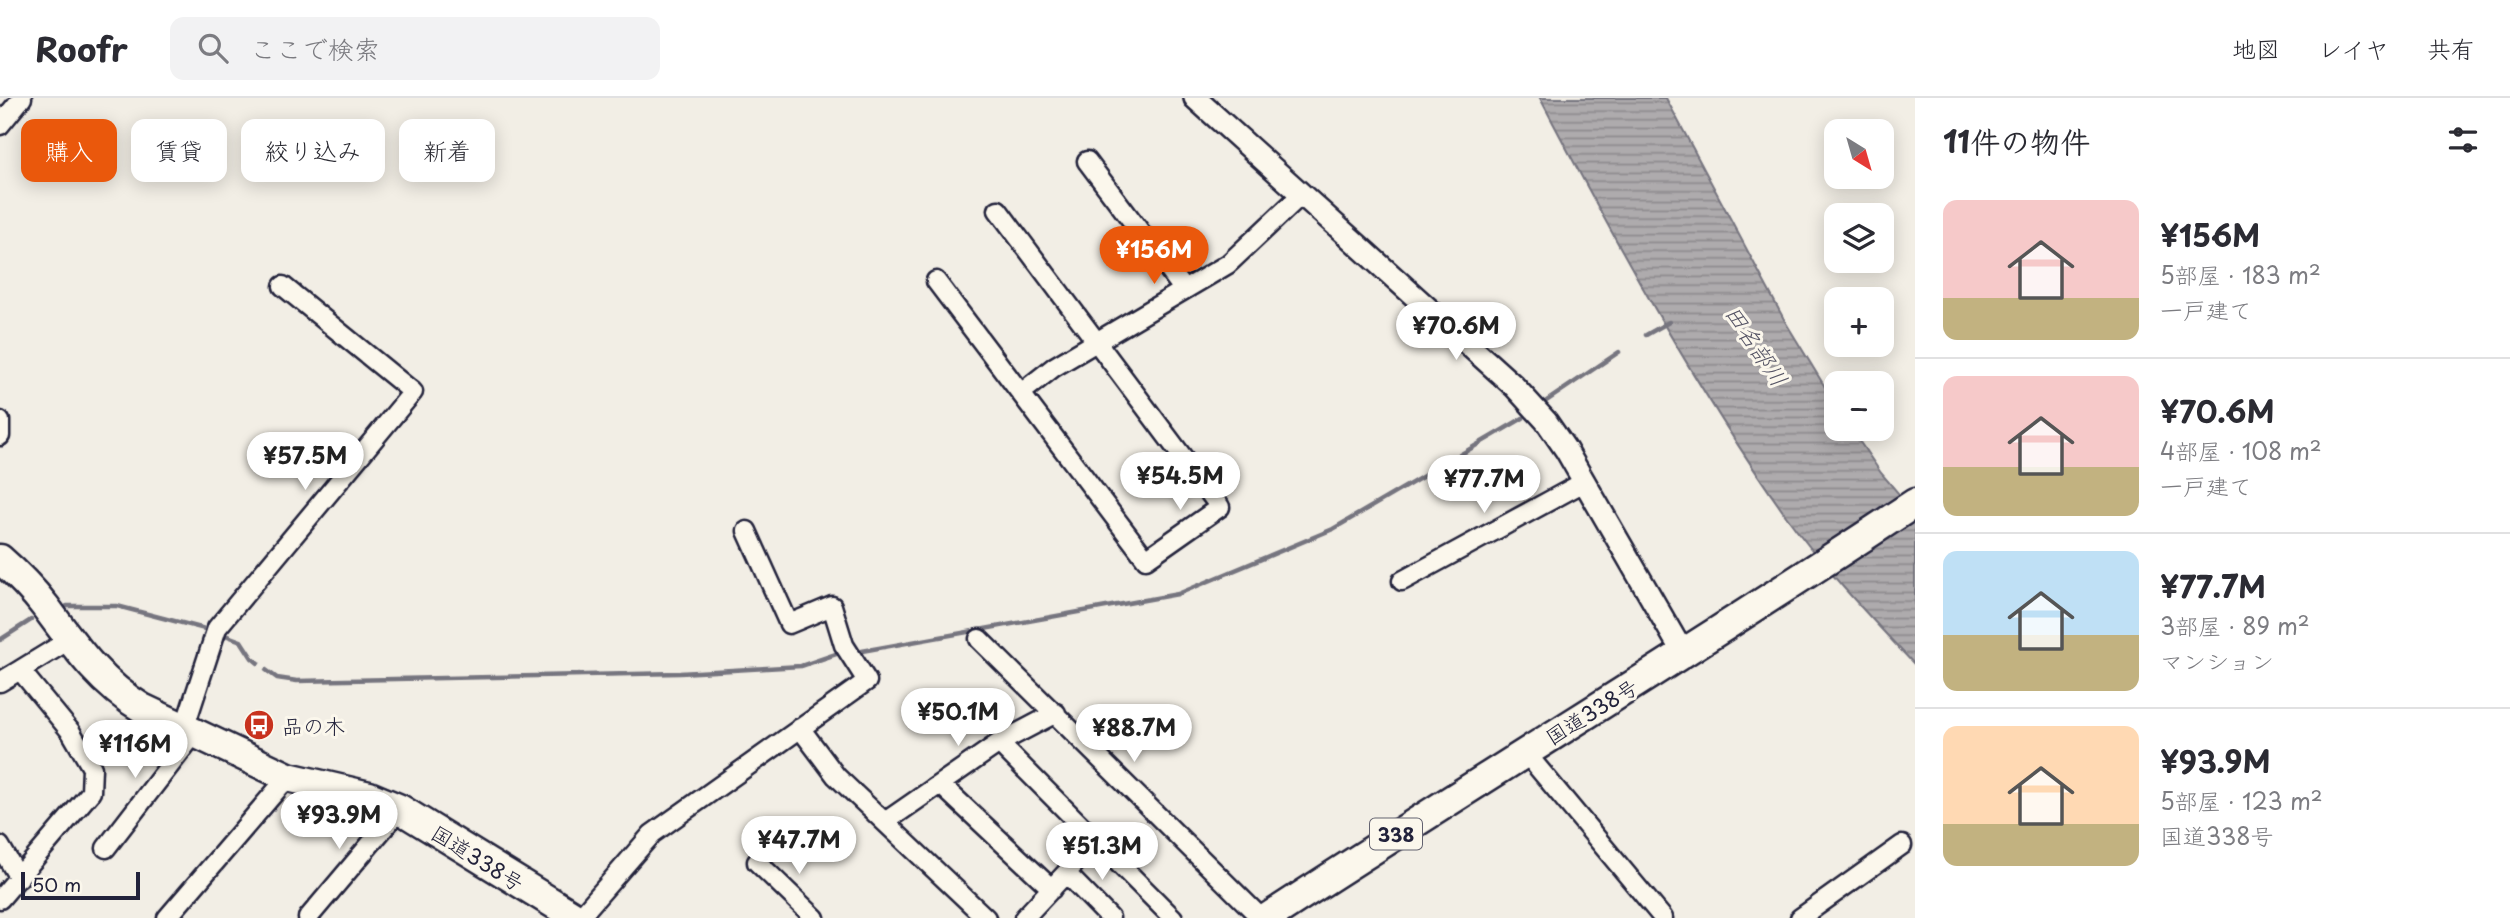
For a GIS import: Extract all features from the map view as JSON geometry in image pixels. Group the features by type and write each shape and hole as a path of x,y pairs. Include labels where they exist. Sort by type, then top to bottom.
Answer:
{"highway":[{"name":"国道338号","path":"1267,918 1802,578 1915,503"},
{"name":"国道338号","path":"0,559 44,604 69,640 105,682 120,695 189,732 288,777 369,796 400,809 578,918"}],"street":[{"path":"0,125 22,98"},
{"path":"1195,98 1514,386 1546,421 1684,653"},
{"path":"1087,161 1184,290"},
{"path":"1021,393 1054,367 1228,264 1301,194"},
{"path":"936,281 1146,559 1220,508 998,210"},
{"path":"106,848 189,732 217,628 413,392 283,286"},
{"path":"1402,581 1584,482"},
{"path":"578,918 652,834 867,681 844,645 832,606 789,624 747,531"},
{"path":"979,639 1261,918"},
{"path":"0,682 69,640"},
{"path":"0,900 91,792 92,768 71,732 20,670"},
{"path":"885,822 999,743 1056,713"},
{"path":"800,728 836,776 986,918"},
{"path":"999,743 1173,918"},
{"path":"1525,752 1662,918"},
{"path":"167,918 288,777"},
{"path":"940,784 1052,888"},
{"path":"308,918 400,809"},
{"path":"1024,918 1096,842"},
{"path":"1800,918 1902,845"},
{"path":"0,846 19,878"},
{"path":"757,862 814,918"},
{"path":"1066,873 1110,918"}],"water":[{"name":"田名部川","path":"1540,98 1666,98 1786,323 1824,385 1824,441 1859,441 1881,473 1915,513 1915,665 1848,592 1786,516 1687,363"}],"waterway":[{"path":"1646,335 1669,322"},
{"path":"1545,402 1619,352"},
{"path":"862,651 1178,594 1333,529 1523,418"},
{"path":"67,606 117,606 205,629"},
{"path":"0,640 31,620"},
{"path":"225,635 241,641 258,663"},
{"path":"266,670 277,678 297,681 680,673 801,666 839,653"}],"place":[{"name":"品の木","path":"259,725"}]}
